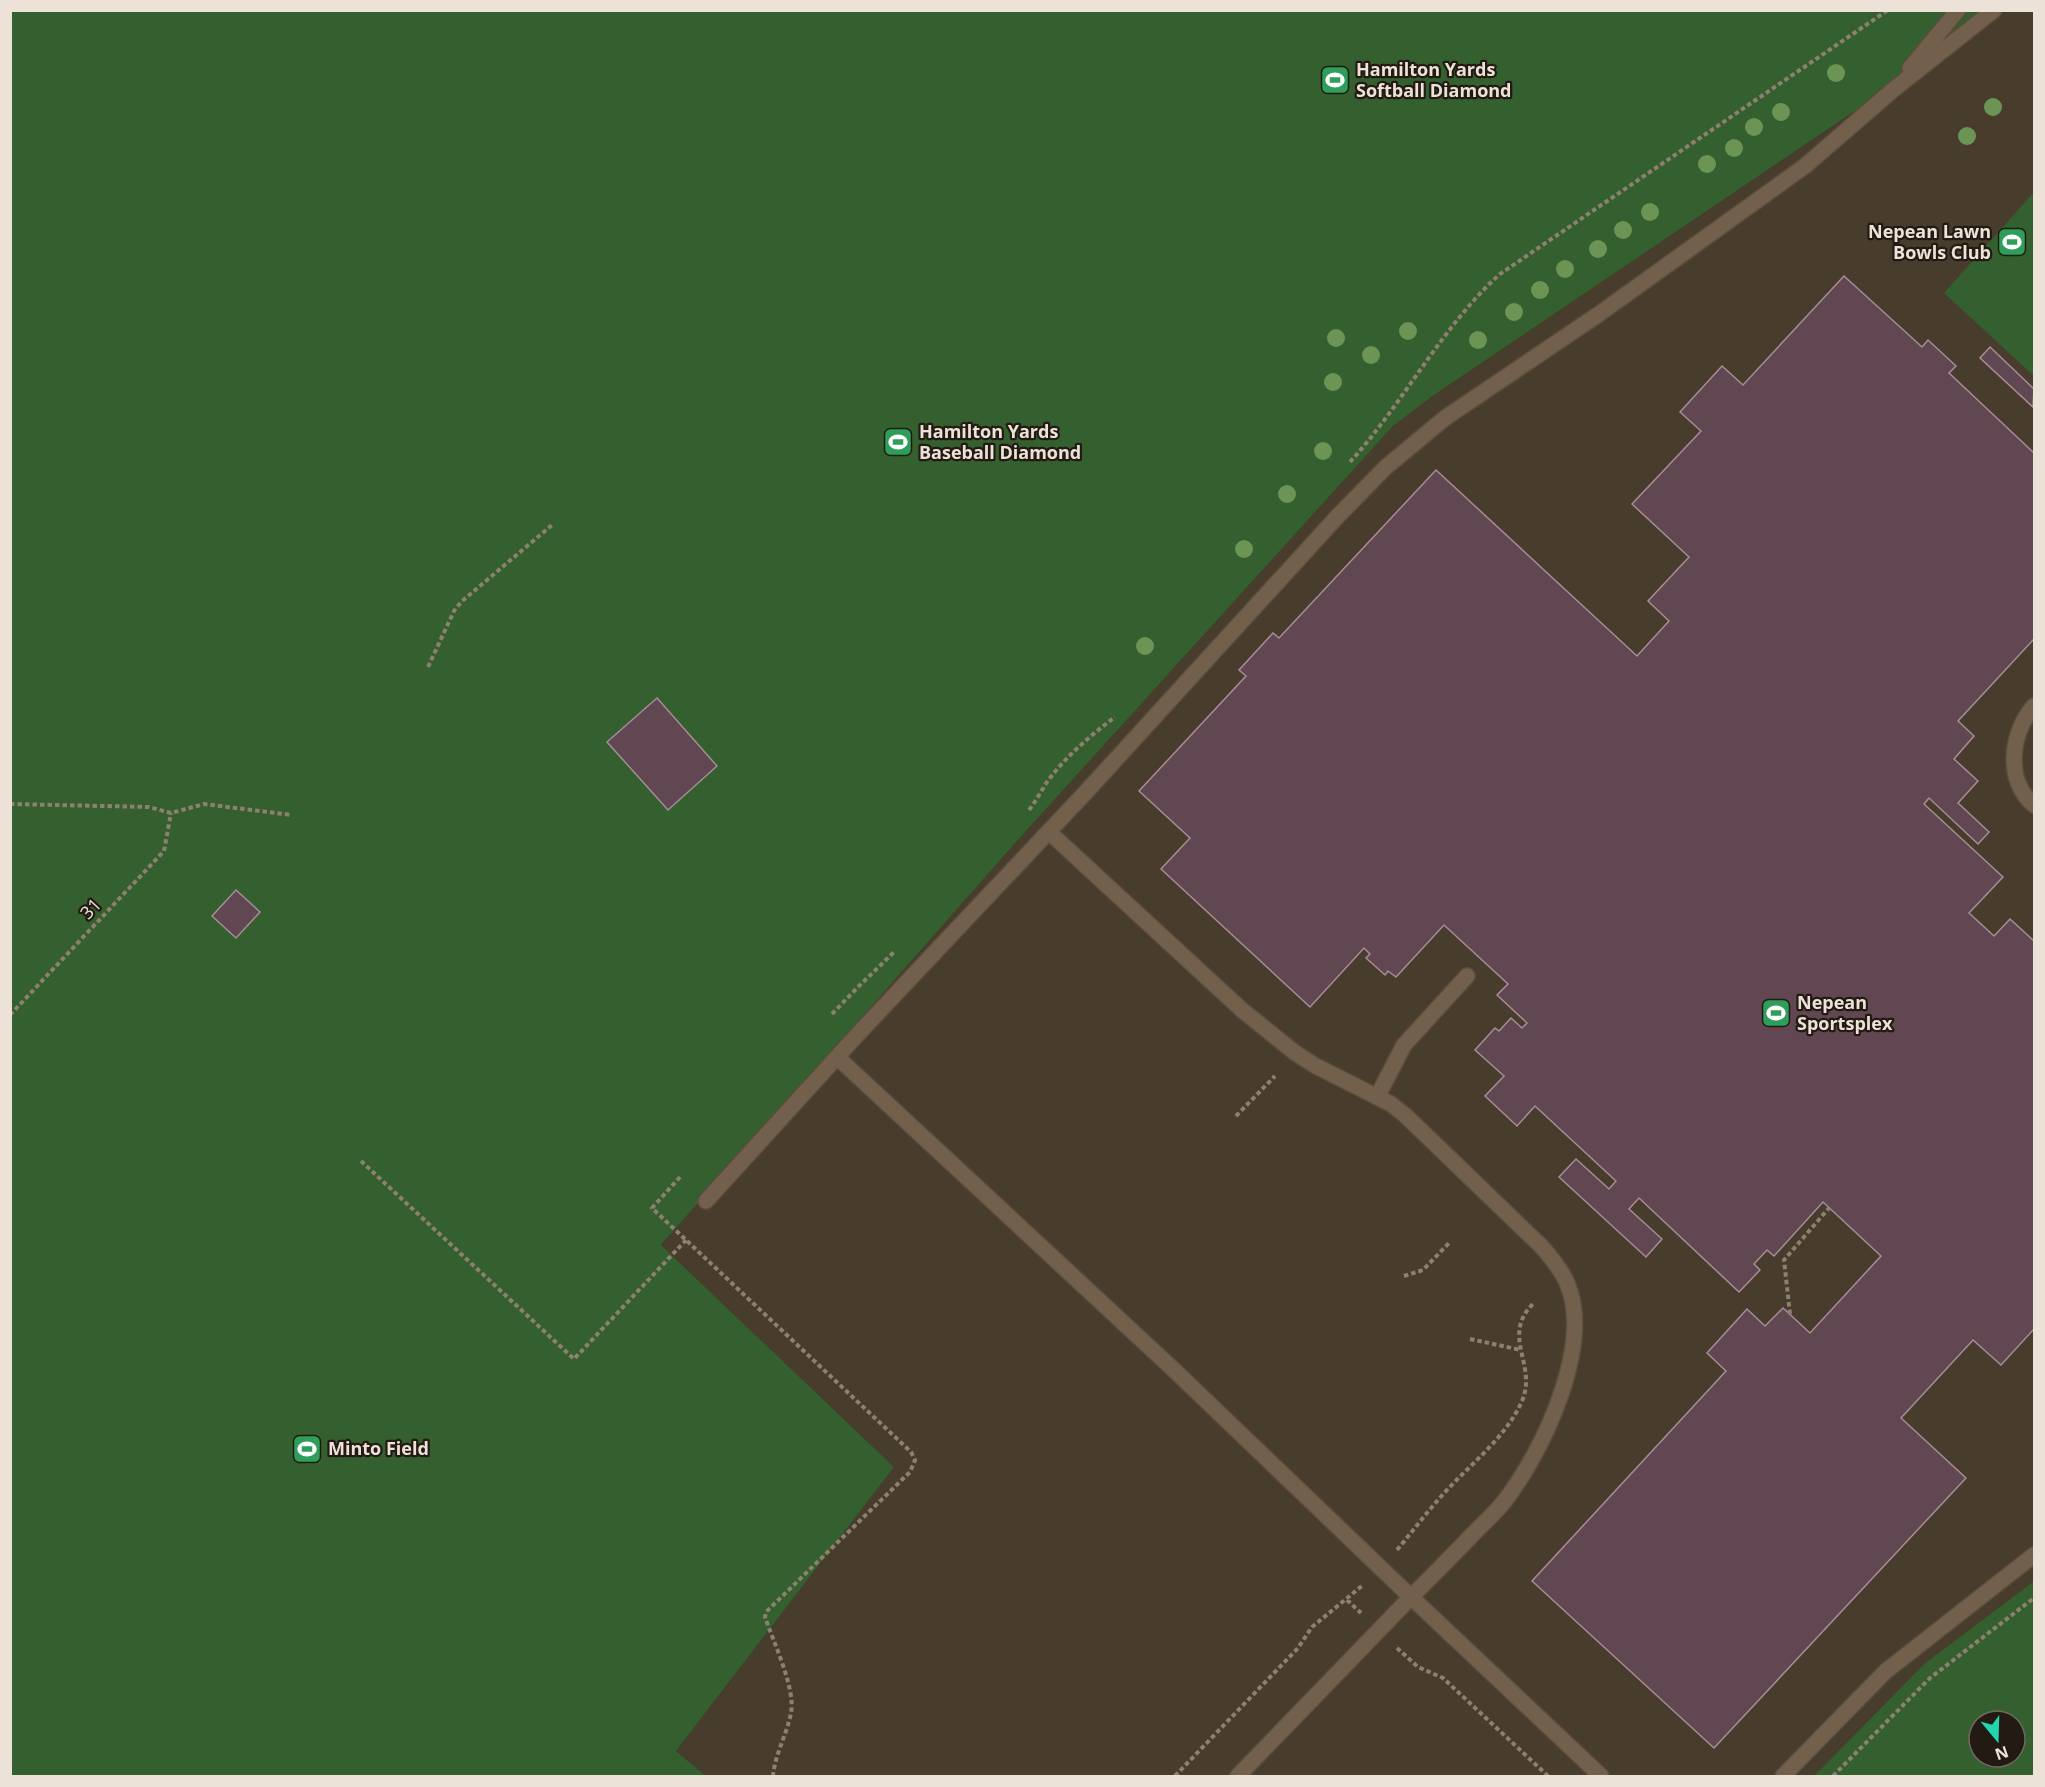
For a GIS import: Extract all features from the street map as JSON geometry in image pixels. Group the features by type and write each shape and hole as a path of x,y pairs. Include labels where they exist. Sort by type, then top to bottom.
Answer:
{"lane":[{"path":"1894,89 1958,10"},
{"path":"706,1201 837,1057 1049,832 1337,517 1386,467 1445,418 1599,314 1805,166 1894,89 1994,10"},
{"path":"2034,706 2024,723 2014,753 2015,775 2023,793 2034,805"},
{"path":"1049,832 1242,1010 1294,1052 1314,1065 1377,1096 1406,1116 1541,1246 1567,1282 1573,1301 1571,1354 1564,1388 1530,1464 1503,1503 1238,1776"},
{"path":"1377,1096 1404,1045 1467,976"},
{"path":"837,1057 1165,1362 1601,1776"},
{"path":"1783,1776 1886,1671 2034,1555"}],"path":[{"path":"1343,469 1387,417 1457,321 1485,287 1500,274 1888,10"},
{"path":"428,667 454,611 461,602 552,525"},
{"path":"1026,815 1046,783 1070,754 1122,711"},
{"path":"10,804 149,807 171,813 204,804 292,815"},
{"name":"31","path":"10,1015 164,852 171,813"},
{"path":"832,1014 901,946"},
{"path":"1236,1116 1275,1076"},
{"path":"361,1161 573,1359 686,1240"},
{"path":"680,1177 652,1208 911,1452 915,1460 910,1472 766,1612 765,1617 791,1692 792,1709 773,1776"},
{"path":"1790,1314 1784,1260 1829,1208"},
{"path":"1404,1276 1423,1269 1449,1243"},
{"path":"1396,1551 1438,1499 1499,1436 1514,1415 1525,1393 1526,1378 1519,1327 1523,1314 1535,1302"},
{"path":"1470,1339 1521,1350"},
{"path":"1175,1776 1298,1648 1312,1628 1363,1585"},
{"path":"1833,1776 1930,1678 2034,1598"},
{"path":"1347,1600 1363,1615"},
{"path":"1395,1646 1418,1667 1443,1678 1548,1776"}],"shaded area":[{"path":"2003,11 2034,11 2034,1581 1924,1664 1814,1776 706,1776 676,1751 894,1467 661,1245 1017,841 1393,426 1434,395"}],"green space":[{"path":"11,11 2003,11 1434,395 1393,426 1017,841 661,1245 894,1467 676,1751 706,1776 11,1776"},
{"name":"Nepean Lawn Bowls Club","path":"2034,192 2034,376 1944,293"},
{"path":"2034,1581 2034,1776 1814,1776 1924,1664"}],"building":[{"name":"Nepean Sportsplex","path":"1844,276 1922,347 1928,340 1956,366 1949,373 2034,453 2034,639 1958,721 1974,736 1954,759 1978,781 1958,803 1989,832 1978,844 1929,798 1924,804 2003,877 1969,913 1994,936 2010,919 2034,941 2034,1329 2001,1365 1973,1340 1901,1418 1966,1478 1714,1748 1532,1581 1726,1371 1707,1353 1747,1309 1765,1326 1783,1308 1810,1333 1881,1256 1823,1202 1774,1256 1767,1250 1754,1264 1760,1270 1739,1292 1639,1198 1629,1209 1662,1239 1646,1257 1559,1177 1576,1159 1609,1189 1616,1181 1535,1106 1517,1126 1485,1096 1504,1076 1475,1050 1495,1028 1499,1031 1511,1018 1522,1028 1527,1023 1497,995 1508,984 1444,925 1396,977 1388,971 1385,975 1366,958 1370,954 1364,948 1310,1007 1161,869 1190,838 1139,791 1246,676 1239,670 1273,633 1279,638 1436,470 1637,656 1669,621 1648,601 1689,557 1632,504 1701,431 1680,412 1722,366 1743,385"},
{"path":"1990,347 2034,389 2033,407 1980,358"},
{"path":"657,698 717,766 668,810 607,742"},
{"path":"236,890 260,912 236,938 212,916"}],"place":[{"name":"Hamilton Yards Softball Diamond","path":"1335,80"},
{"name":"Nepean Lawn Bowls Club","path":"2012,242"},
{"name":"Hamilton Yards Baseball Diamond","path":"898,442"},
{"name":"Nepean Sportsplex","path":"1776,1013"},
{"name":"Minto Field","path":"307,1449"}]}
